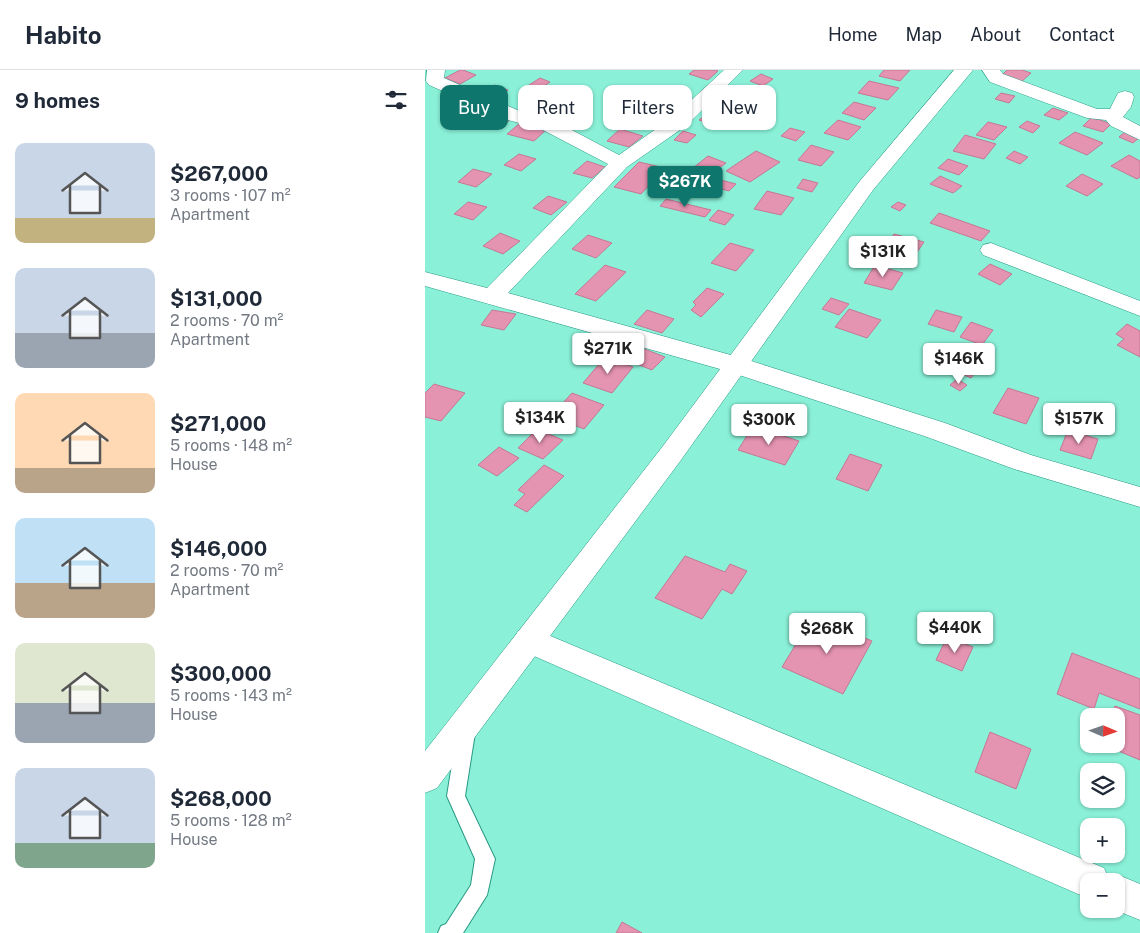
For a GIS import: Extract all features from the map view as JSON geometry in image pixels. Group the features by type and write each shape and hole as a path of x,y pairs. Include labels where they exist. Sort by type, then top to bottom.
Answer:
{"street":[{"path":"492,296 620,163 680,121 734,70"},
{"path":"425,777 661,468 866,186 965,70"},
{"path":"991,70 996,78 1094,114 1140,114"},
{"path":"436,77 515,116 549,125 620,163"},
{"path":"1114,115 1122,107 1125,97"},
{"path":"1114,115 1134,132 1140,134"},
{"path":"991,250 1140,309"},
{"path":"425,279 736,365 936,430 1023,462 1140,497"},
{"path":"529,640 1080,876"},
{"path":"1125,896 1140,902"}],"lane":[{"path":"448,933 453,930 480,888 485,859 456,796 467,721"}],"building":[{"path":"460,70 476,75 460,84 445,78"},
{"path":"694,70 718,71 708,80 689,74"},
{"path":"884,70 910,70 900,81 879,76"},
{"path":"1007,70 1022,70 1031,73 1020,83 1000,77"},
{"path":"761,74 773,79 764,85 750,81"},
{"path":"540,78 550,82 546,85 529,85"},
{"path":"869,81 899,88 888,100 858,93"},
{"path":"1001,93 1015,96 1009,103 995,99"},
{"path":"854,102 876,108 864,120 842,113"},
{"path":"1053,108 1068,113 1059,120 1044,115"},
{"path":"1092,117 1111,124 1103,132 1083,126"},
{"path":"838,120 861,127 848,140 824,133"},
{"path":"1027,121 1040,126 1033,133 1019,127"},
{"path":"988,122 1007,127 994,140 976,135"},
{"path":"518,125 518,130 546,130 534,141 507,134"},
{"path":"790,128 805,132 796,141 781,136"},
{"path":"619,130 643,136 629,147 607,141"},
{"path":"683,131 696,135 687,143 674,140"},
{"path":"1126,131 1140,137 1133,143 1119,137"},
{"path":"1075,132 1103,143 1087,155 1059,143"},
{"path":"965,135 996,144 984,159 953,151"},
{"path":"811,145 834,152 821,166 798,160"},
{"path":"756,151 780,162 750,182 726,171"},
{"path":"1014,151 1028,157 1020,164 1006,158"},
{"path":"519,154 536,159 521,171 504,165"},
{"path":"1129,155 1140,161 1140,177 1137,179 1111,166"},
{"path":"708,156 726,163 710,175 693,168"},
{"path":"948,159 968,166 959,175 938,168"},
{"path":"587,161 605,167 592,178 573,173"},
{"path":"639,162 665,168 641,194 614,187"},
{"path":"473,169 492,174 476,187 458,182"},
{"path":"690,172 736,184 729,191 683,179"},
{"path":"1082,174 1103,184 1087,196 1066,186"},
{"path":"940,176 962,186 953,193 930,184"},
{"path":"803,179 818,183 812,192 797,188"},
{"path":"767,191 794,198 781,215 754,209"},
{"path":"548,196 567,202 551,215 533,208"},
{"path":"666,199 711,210 705,217 660,206"},
{"path":"468,202 487,207 473,220 454,214"},
{"path":"898,202 906,205 900,211 891,207"},
{"path":"718,210 734,215 725,225 709,220"},
{"path":"939,213 990,231 981,241 930,223"},
{"path":"500,233 520,241 503,254 483,246"},
{"path":"894,234 924,242 911,261 882,253"},
{"path":"588,235 612,243 596,258 572,249"},
{"path":"730,243 754,250 736,271 711,263"},
{"path":"990,264 1012,274 1000,285 978,274"},
{"path":"605,265 626,272 596,301 575,294"},
{"path":"875,265 903,273 892,290 864,283"},
{"path":"707,288 724,294 701,317 691,310 696,305 693,302"},
{"path":"831,298 849,304 839,315 822,309"},
{"path":"849,309 881,320 867,338 835,327"},
{"path":"492,310 516,314 504,330 481,325"},
{"path":"647,310 674,319 662,333 634,324"},
{"path":"936,310 962,317 954,332 928,324"},
{"path":"971,322 993,330 982,345 960,337"},
{"path":"1127,324 1140,331 1140,357 1117,345 1124,339 1116,334"},
{"path":"956,347 985,359 971,378 941,365"},
{"path":"642,348 665,357 652,370 629,361"},
{"path":"605,357 633,367 612,393 583,383"},
{"path":"957,379 967,385 960,391 950,385"},
{"path":"434,384 465,393 441,421 425,417 425,393"},
{"path":"1008,388 1039,398 1026,424 993,413"},
{"path":"572,393 604,405 584,429 551,416"},
{"path":"753,426 799,441 785,465 738,450"},
{"path":"537,429 563,440 543,459 518,448"},
{"path":"1068,430 1098,439 1091,459 1060,450"},
{"path":"499,447 519,458 497,476 478,465"},
{"path":"850,454 882,465 868,491 836,479"},
{"path":"544,465 564,476 527,512 514,505 525,494 518,490"},
{"path":"685,556 725,572 730,564 747,571 732,594 722,589 702,619 655,598"},
{"path":"813,616 872,641 843,694 782,667"},
{"path":"947,637 973,647 962,671 936,660"},
{"path":"1072,653 1140,679 1140,709 1099,693 1094,708 1057,694"},
{"path":"1125,710 1140,715 1140,760 1123,753 1125,753"},
{"path":"990,732 1031,749 1016,789 975,772"},
{"path":"622,922 642,933 616,933"}]}
